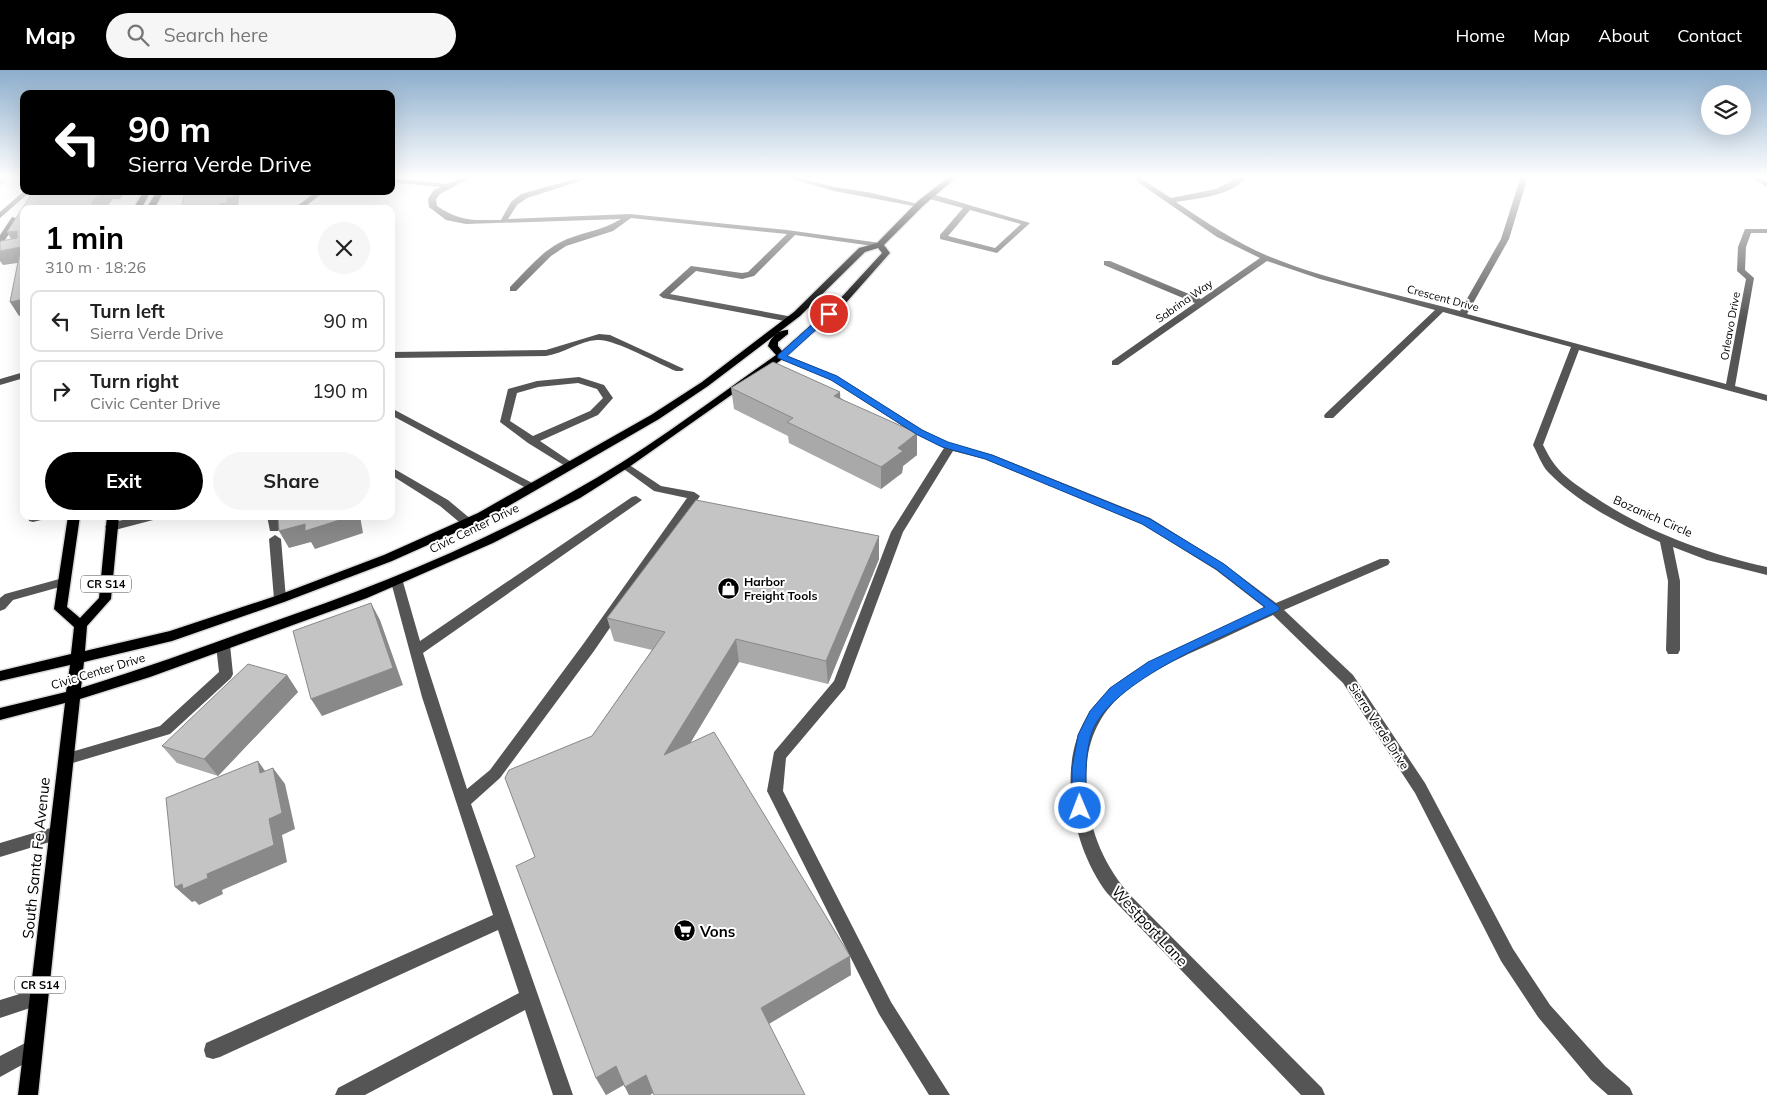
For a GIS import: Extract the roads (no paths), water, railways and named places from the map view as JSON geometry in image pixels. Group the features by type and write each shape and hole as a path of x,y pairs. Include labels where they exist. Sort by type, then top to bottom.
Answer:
{"main road":[{"name":"Civic Center Drive","path":"0,676 78,656 172,636 280,599 388,558 468,523 655,417 705,384 794,316 862,250 880,245 901,224"},
{"name":"Civic Center Drive","path":"0,714 73,696 223,645 397,582 489,540 576,495 625,465 781,356 841,303 886,253 880,245"},
{"path":"781,356 773,346 774,341 793,325 794,316"},
{"name":"CR S14","path":"73,520 60,608 81,626 105,599 112,522"},
{"name":"South Santa Fe Avenue","path":"28,1095 81,626"}],"street":[{"path":"0,241 12,224"},
{"path":"514,289 548,254 562,244 610,228 617,224"},
{"path":"705,224 880,245"},
{"path":"954,224 943,237 998,251 1025,224"},
{"name":"Crescent Drive","path":"1204,224 1220,235 1266,258 1323,277 1767,398"},
{"path":"1462,315 1506,239 1511,224"},
{"name":"Orleavo Drive","path":"1730,388 1750,278 1741,271 1742,247 1748,231 1767,232"},
{"path":"793,233 751,274 742,276 694,268 663,295 794,316"},
{"name":"Sabrina Way","path":"1115,363 1266,258"},
{"path":"1107,263 1202,303"},
{"path":"1329,416 1441,309"},
{"path":"395,355 546,353 568,348 596,336 606,337 679,369"},
{"name":"Bozanich Circle","path":"1576,346 1538,445 1552,470 1597,506 1645,531 1717,559 1767,571"},
{"name":"Sierra Verde Drive","path":"781,356 834,378 919,432 951,446 989,457 1146,521 1220,566 1274,608 1348,679 1420,788 1517,971 1544,1011 1598,1073 1623,1095"},
{"path":"0,382 20,376"},
{"path":"532,441 594,412 608,398 601,387 578,380 537,384 512,391 505,422 532,441 570,466"},
{"path":"395,412 532,487"},
{"path":"940,1095 885,1008 775,791 780,756 840,684 897,532 951,446"},
{"path":"463,802 495,774 588,647 694,496 658,489 625,465"},
{"path":"395,472 444,503 468,523"},
{"path":"416,651 636,500"},
{"path":"112,522 126,520"},
{"path":"274,528 280,599"},
{"path":"1666,539 1674,581 1673,650"},
{"name":"Westport Lane","path":"1315,1095 1125,902 1106,879 1095,857 1080,808 1079,768 1084,735 1095,714 1114,692 1153,665 1274,608 1384,562"},
{"path":"0,606 9,597 63,582"},
{"path":"397,582 429,697 463,802 564,1095"},
{"path":"66,759 165,730 226,674 223,645"},
{"path":"0,850 57,833"},
{"path":"213,1050 502,919"},
{"path":"0,1009 39,997"},
{"path":"345,1095 530,998"},
{"path":"0,1067 33,1048"}],"place":[{"name":"Harbor Freight Tools","path":"728,588"},
{"name":"Vons","path":"684,931"}]}
